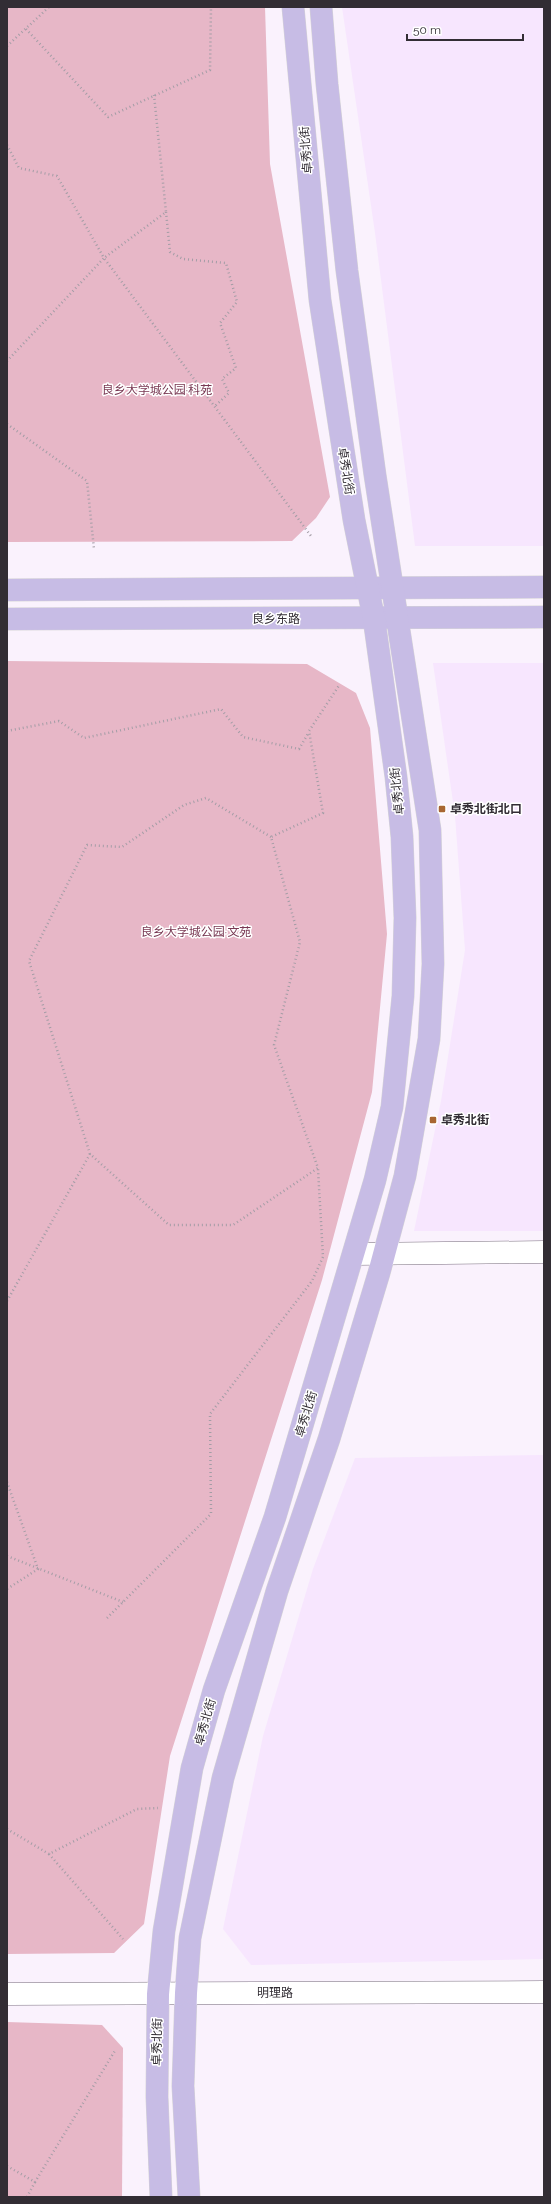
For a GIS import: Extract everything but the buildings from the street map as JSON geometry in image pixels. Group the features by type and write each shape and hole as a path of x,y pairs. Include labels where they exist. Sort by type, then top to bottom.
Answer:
{"main road":[{"name":"卓秀北街","path":"161,2197 157,2097 158,1994 164,1931 192,1768 214,1690 275,1517 354,1254 392,1107 403,996 405,926 402,837 398,799 374,619 366,587 354,520 320,300 293,7"},
{"path":"189,2197 183,2086 186,1993 190,1938 223,1778 277,1591 329,1439 384,1254 405,1176 418,1113 429,1039 433,964 430,830 394,588 375,475 347,271 327,84 321,7"},
{"path":"7,590 544,587"},
{"name":"良乡东路","path":"7,619 398,619 544,617"}],"street":[{"path":"354,1254 544,1252"},
{"name":"明理路","path":"7,1994 544,1992"}],"path":[{"path":"7,46 49,7"},
{"path":"26,29 108,117 210,70 211,7"},
{"path":"154,95 170,252 183,259 226,263 238,302 220,323 236,368 222,379 229,393 214,407"},
{"path":"7,145 19,168 57,176 104,258 311,536"},
{"path":"7,361 104,258 166,212"},
{"path":"7,424 87,481 94,548"},
{"path":"7,731 59,721 84,738 221,709 243,738 299,748 340,684"},
{"path":"271,837 323,813 309,731"},
{"path":"107,1618 211,1514 210,1414 312,1281 323,1257 318,1168 274,1045 300,942 271,837 206,798 184,805 122,847 87,844 29,961 90,1154 169,1226 233,1226 318,1168"},
{"path":"7,1301 90,1154"},
{"path":"7,1482 38,1569"},
{"path":"7,1556 123,1602"},
{"path":"7,1589 38,1569"},
{"path":"49,1854 137,1809 158,1808"},
{"path":"7,1829 49,1854 123,1939"},
{"path":"27,2197 34,2182 116,2049"},
{"path":"7,2166 34,2182"}],"shaded area":[{"path":"342,7 544,8 544,546 415,546 375,233"},
{"path":"433,663 544,663 544,1231 414,1231 441,1101 465,950 455,816"},
{"path":"544,1455 544,1959 251,1965 223,1929 263,1736 313,1569 355,1458"}],"green space":[{"name":"良乡大学城公园·科苑","path":"7,7 265,7 270,164 330,497 316,518 292,541 7,542"},
{"name":"良乡大学城公园·文苑","path":"7,661 307,664 356,693 370,728 387,934 372,1092 322,1280 170,1756 144,1924 114,1953 7,1954"},
{"path":"7,2022 102,2025 123,2048 122,2197 7,2197"}],"place":[{"name":"卓秀北街北口","path":"442,809"},
{"name":"卓秀北街","path":"433,1120"}]}
